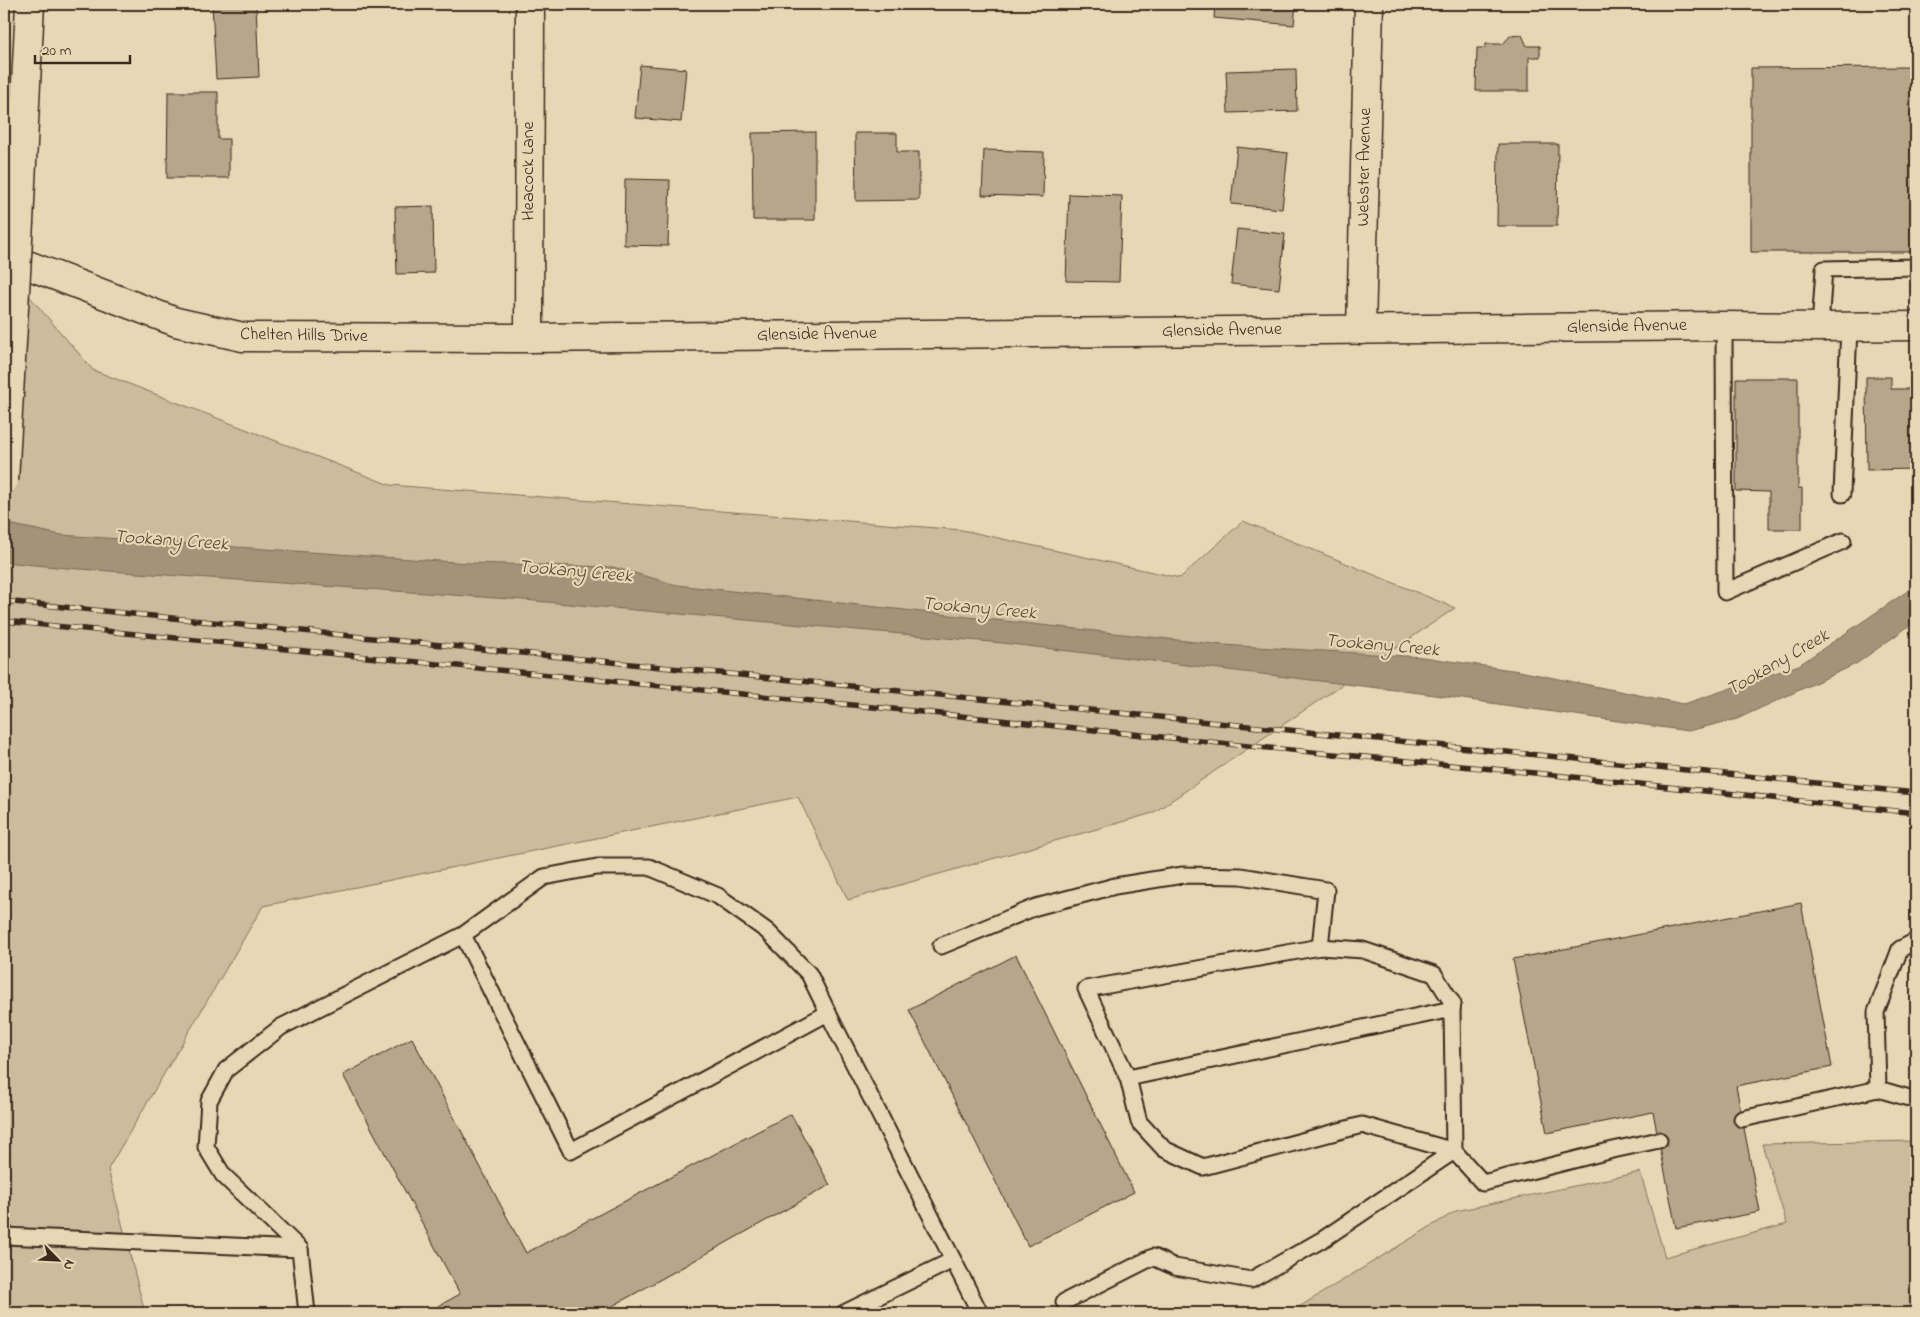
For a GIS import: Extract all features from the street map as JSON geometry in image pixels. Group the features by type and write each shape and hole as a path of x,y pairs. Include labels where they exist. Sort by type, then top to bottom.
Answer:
{"street":[{"path":"4,480 30,4"},
{"name":"Heacock Lane","path":"529,338 530,4"},
{"name":"Webster Avenue","path":"1361,330 1369,4"},
{"name":"Chelten Hills Drive","path":"4,256 176,322 243,337 529,338"},
{"name":"Glenside Avenue","path":"529,338 1724,326 1916,326"}],"lane":[{"path":"1820,327 1824,269 1916,267"},
{"path":"1724,326 1725,592 1843,542"},
{"path":"1842,494 1849,327"},
{"path":"307,1313 300,1249 223,1175 206,1146 209,1101 226,1070 281,1028 463,935 544,877 597,867 650,867 718,896 767,931 809,974 980,1313"},
{"path":"941,946 1036,907 1115,886 1183,875 1241,876 1326,890 1320,947"},
{"path":"463,935 571,1151 828,1013"},
{"path":"1878,1089 1876,1012 1900,949 1916,941"},
{"path":"1454,1150 1453,1004 1434,974 1363,950 1320,947 1086,989 1128,1078 1139,1122 1164,1149 1203,1167 1362,1125 1454,1150 1482,1183 1659,1140"},
{"path":"1128,1078 1452,1009"},
{"path":"1742,1119 1878,1089 1916,1100"},
{"path":"1064,1302 1152,1257 1175,1267 1251,1280 1325,1238 1454,1150"},
{"path":"4,1236 300,1249"},
{"path":"844,1313 953,1260"}],"shaded area":[{"path":"4,267 93,370 390,485 962,530 1180,578 1243,521 1455,608 1153,813 848,900 798,797 263,906 108,1169 145,1313 4,1313"},
{"path":"1916,1141 1916,1311 1912,1313 1520,1313 1519,1309 1511,1313 1289,1313 1456,1211 1640,1172 1665,1257 1787,1224 1762,1144"}],"water":[{"name":"Tookany Creek","path":"4,523 61,535 469,563 613,567 677,585 1223,645 1423,657 1519,671 1684,704 1799,665 1909,590 1916,583 1916,621 1856,664 1737,719 1688,731 1420,693 1002,643 524,600 4,562"}],"building":[{"path":"212,4 256,4 259,77 216,79"},
{"path":"1215,4 1296,4 1294,25 1214,18"},
{"path":"1522,35 1527,46 1540,46 1540,57 1529,57 1529,91 1476,91 1477,48 1485,48 1486,44 1503,44 1510,36"},
{"path":"640,65 686,69 681,122 635,118"},
{"path":"1916,67 1916,252 1751,252 1751,68"},
{"path":"1296,69 1297,111 1228,113 1226,71"},
{"path":"168,92 218,92 218,139 229,139 229,178 167,178"},
{"path":"815,132 815,220 753,220 752,133"},
{"path":"855,133 897,133 897,152 919,152 919,200 856,201"},
{"path":"1498,144 1558,144 1557,226 1497,226"},
{"path":"1237,147 1288,153 1282,209 1231,204"},
{"path":"984,150 1044,152 1043,197 982,195"},
{"path":"625,179 670,180 668,246 624,245"},
{"path":"1069,194 1122,196 1119,282 1066,281"},
{"path":"433,206 434,273 397,274 395,207"},
{"path":"1237,229 1285,234 1279,289 1231,284"},
{"path":"1866,377 1891,377 1891,389 1916,389 1916,469 1867,470"},
{"path":"1736,378 1798,378 1798,488 1802,488 1802,529 1769,529 1769,492 1736,491"},
{"path":"1801,903 1832,1067 1736,1086 1760,1212 1676,1228 1653,1112 1547,1133 1513,959"},
{"path":"1016,955 1134,1192 1028,1246 909,1010"},
{"path":"412,1038 526,1253 791,1114 830,1185 600,1313 426,1313 460,1294 343,1075"}],"railway":[{"path":"4,601 1916,793"},
{"path":"4,621 1525,772 1916,813"}]}
